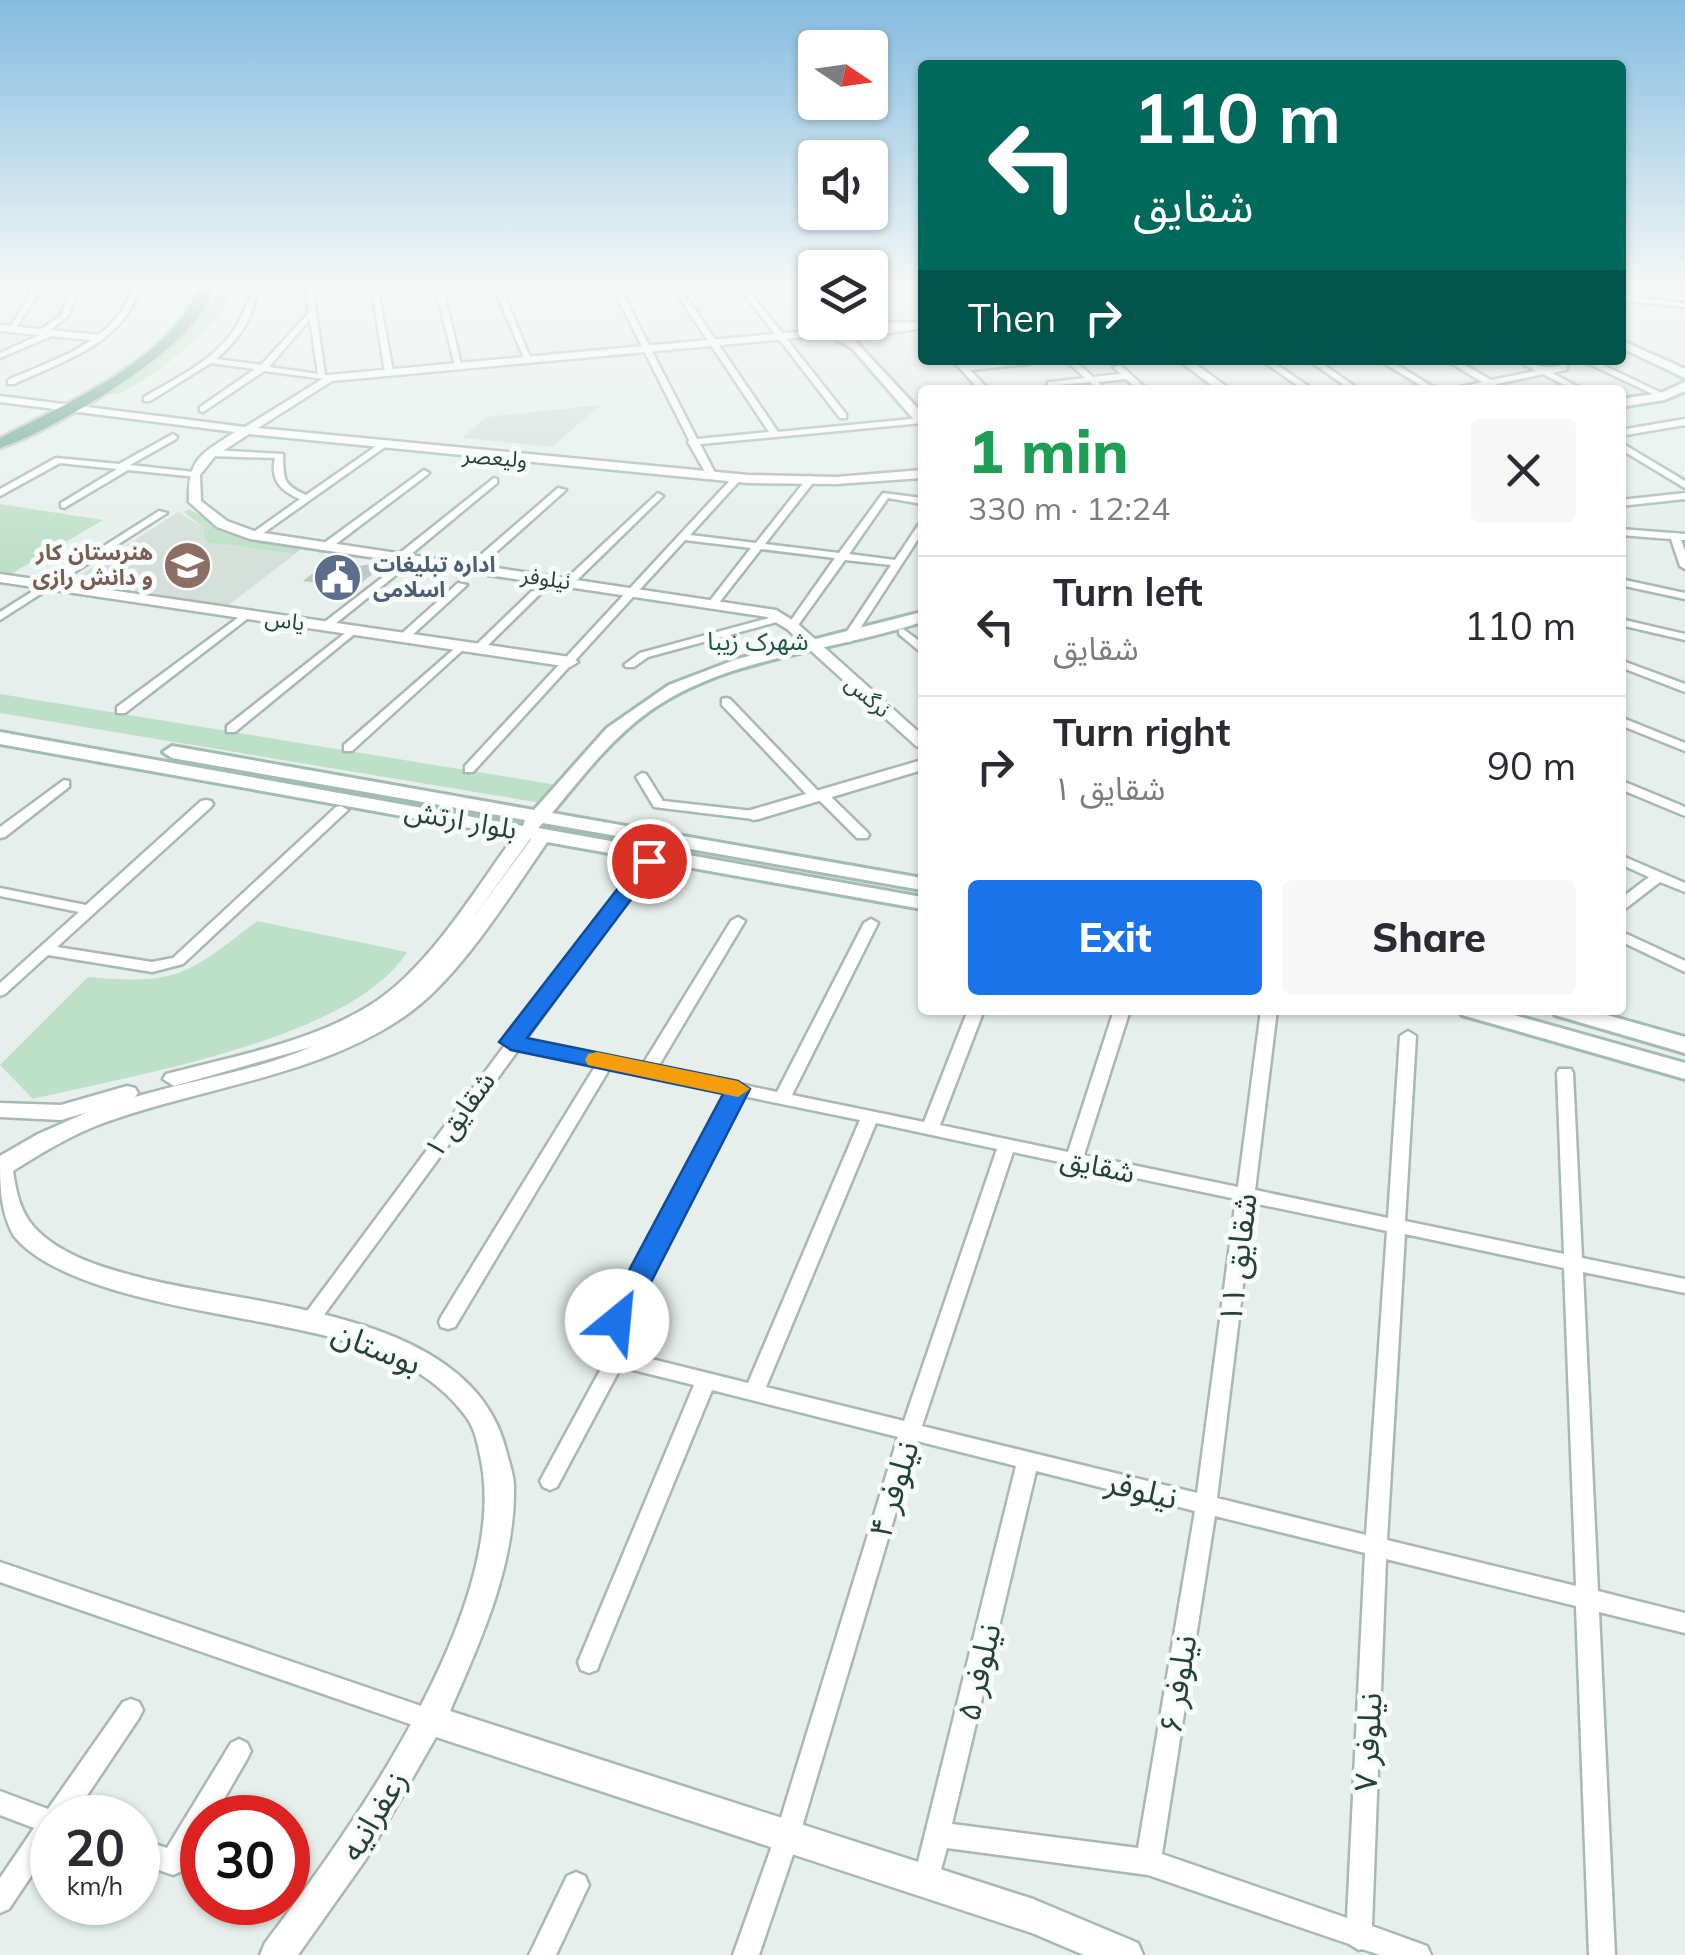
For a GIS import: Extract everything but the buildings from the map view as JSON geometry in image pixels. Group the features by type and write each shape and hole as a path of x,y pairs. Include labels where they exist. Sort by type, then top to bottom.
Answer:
{"main road":[{"path":"0,434 61,407 102,376"},
{"path":"0,444 108,376"},
{"path":"883,376 918,416"},
{"path":"898,376 918,398"},
{"path":"1626,405 1683,393"},
{"path":"1626,405 1683,393"},
{"path":"818,651 918,618"},
{"path":"541,826 638,727 663,707 716,682 777,661 918,627"},
{"name":"بلوار ارتش","path":"2,729 541,826 918,902"},
{"name":"بلوار ارتش","path":"541,826 918,883"},
{"path":"1488,1015 1685,1071"},
{"path":"1580,1015 1685,1045"}],"street":[{"path":"11,382 23,376"},
{"path":"147,399 183,376"},
{"path":"202,409 250,376"},
{"path":"0,493 59,460 194,475 210,454 325,376"},
{"path":"657,376 711,475"},
{"path":"734,376 775,434"},
{"path":"812,376 843,416"},
{"path":"1087,376 1096,385"},
{"path":"1065,385 1126,376"},
{"path":"1128,376 1138,385"},
{"path":"1478,376 1492,384"},
{"path":"1486,385 1532,376"},
{"path":"1621,376 1664,396"},
{"name":"ولیعصر","path":"0,399 382,445 711,475 811,479 918,474"},
{"path":"692,442 918,420"},
{"path":"1626,431 1685,422"},
{"path":"1662,424 1685,438"},
{"path":"64,505 173,436"},
{"path":"255,536 382,445"},
{"path":"1626,448 1685,485"},
{"path":"210,454 280,456 277,477 283,488 308,499"},
{"path":"324,548 424,472"},
{"name":"نیلوفر","path":"194,475 195,502 222,524 255,536 757,609 786,622 818,651"},
{"path":"468,768 638,591 739,476"},
{"path":"714,602 811,479 918,487"},
{"path":"400,558 494,481"},
{"path":"472,568 561,490"},
{"path":"570,580 658,496"},
{"path":"630,665 644,655 786,622 844,556 886,496 918,500"},
{"path":"1626,501 1685,496"},
{"path":"0,617 162,514"},
{"path":"848,639 918,532"},
{"path":"1626,532 1680,537 1685,566"},
{"path":"685,537 897,563"},
{"path":"326,626 392,572"},
{"name":"یاس","path":"0,578 570,662"},
{"path":"1626,583 1685,596"},
{"path":"404,637 462,585"},
{"path":"479,648 536,593"},
{"path":"120,710 247,614"},
{"path":"694,642 711,621"},
{"path":"1626,623 1685,637"},
{"path":"230,728 353,630"},
{"path":"903,632 918,645"},
{"path":"348,748 461,646"},
{"name":"نرگس","path":"818,651 918,740"},
{"path":"1626,665 1685,688"},
{"path":"726,702 862,835"},
{"path":"1626,723 1685,747"},
{"path":"642,777 658,804 753,815 918,766"},
{"path":"0,834 64,784"},
{"path":"1626,787 1685,812"},
{"path":"0,991 206,804"},
{"path":"44,950 152,967 178,961 340,810"},
{"path":"0,1110 62,1113 107,1107 298,1057 398,1012 435,976 541,826"},
{"name":"شقایق ۱","path":"308,1322 511,1042 649,861"},
{"path":"1626,862 1685,888"},
{"path":"1626,901 1658,876"},
{"path":"0,892 90,910"},
{"path":"648,1070 738,921"},
{"path":"782,1098 871,923"},
{"path":"1626,938 1685,967"},
{"path":"930,1129 974,1015"},
{"path":"1074,1159 1120,1015"},
{"name":"شقایق ۱۱","path":"1206,1506 1268,1015"},
{"name":"نیلوفر ۷","path":"1359,1937 1376,1548 1408,1036"},
{"name":"شقایق","path":"511,1042 1245,1198 1685,1286"},
{"path":"448,1322 606,1062"},
{"path":"1565,1073 1576,1263 1602,1955"},
{"path":"550,1481 738,1089"},
{"path":"0,1166 30,1145 107,1107"},
{"path":"754,1392 870,1116"},
{"name":"نیلوفر ۴","path":"787,1837 910,1432 1007,1145"},
{"name":"بوستان","path":"0,1166 16,1222 30,1239 77,1266 186,1297 308,1322 381,1342 437,1372 476,1409 496,1456 502,1496 494,1552 473,1623 430,1720"},
{"name":"نیلوفر","path":"608,1356 1685,1623"},
{"path":"589,1662 706,1381"},
{"name":"نیلوفر ۵","path":"926,1882 1028,1461"},
{"name":"نیلوفر ۶","path":"1148,1862 1206,1506"},
{"path":"0,1572 430,1720 1033,1916 1126,1955"},
{"path":"72,1795 131,1710"},
{"name":"زعفرانیه","path":"277,1955 356,1845 430,1720"},
{"path":"160,1858 173,1862 240,1751"},
{"path":"0,1803 30,1813"},
{"path":"939,1834 1148,1862 1418,1955"},
{"path":"746,1955 787,1837"},
{"path":"0,1900 30,1856"},
{"path":"542,1955 576,1885"}],"shaded area":[{"path":"600,405 552,447 462,438 486,417"},
{"name":"هنرستان کار و دانش رازی","path":"178,512 203,527 205,542 295,554 226,607 75,579"}],"green space":[{"path":"125,376 150,376 122,392 99,393"},
{"path":"0,504 103,520 11,574 0,572"},
{"path":"189,509 233,535 301,549 295,554 205,542 203,527 184,512"},
{"path":"0,694 557,785 541,803 0,713"},
{"path":"257,921 407,952 379,983 339,1009 237,1050 33,1099 0,1065 88,977 143,979 180,972 214,954"}],"slow traffic":[{"path":"597,1060 738,1089"}],"place":[{"name":"هنرستان کار و دانش رازی","path":"188,565"},
{"name":"اداره تبلیغات اسلامی","path":"338,577"}],"district":[{"name":"شهرک زیبا","path":"758,640"}],"route":[{"path":"617,1321 738,1089 511,1042 649,861"}]}
